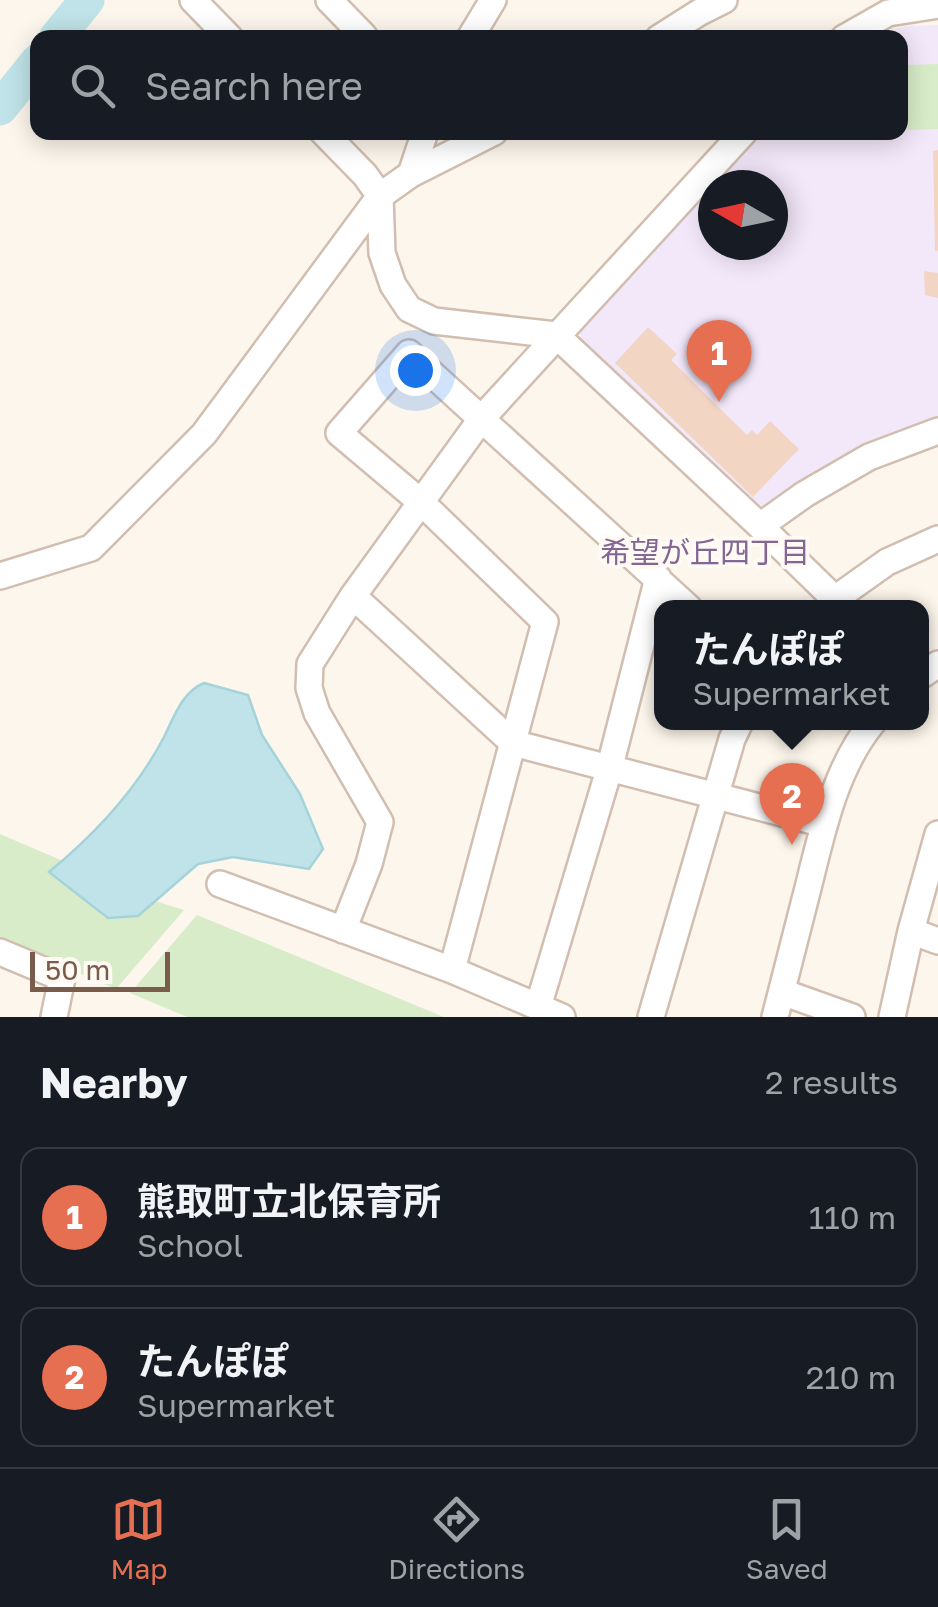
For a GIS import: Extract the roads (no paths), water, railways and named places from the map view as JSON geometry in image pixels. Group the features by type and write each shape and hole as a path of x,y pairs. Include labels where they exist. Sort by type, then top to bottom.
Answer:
{"street":[{"path":"329,0 358,30"},
{"path":"475,30 493,0"},
{"path":"672,30 724,0"},
{"path":"930,0 938,4"},
{"path":"202,3 224,30"},
{"path":"858,30 888,13 938,4"},
{"path":"331,140 380,196 382,253 393,285 408,309 434,320 556,336 836,600"},
{"path":"411,174 422,140"},
{"path":"0,576 91,548 204,434 380,196 411,174 478,140"},
{"path":"343,930 369,864 380,822 317,713 308,688 310,664 353,596 482,418 737,140"},
{"path":"452,970 545,622 422,503 339,433 408,353 681,600"},
{"path":"760,526 869,457 938,431"},
{"path":"843,600 887,562 938,539"},
{"path":"538,1007 608,770 658,578"},
{"path":"353,596 513,743 824,824"},
{"path":"651,1017 736,730"},
{"path":"852,1017 778,1004 824,824 848,762 866,730"},
{"path":"892,1017 938,834"},
{"path":"220,884 452,970 562,1017"},
{"path":"911,931 938,940"},
{"path":"0,952 62,978 54,1017"}],"water":[{"path":"204,683 248,695 262,735 300,794 323,849 309,869 233,857 198,864 138,916 108,918 49,872 128,793 184,699"}],"waterway":[{"path":"63,30 87,0"},
{"path":"0,108 30,71"}],"place":[{"name":"熊取町立北保育所","path":"719,402"},
{"name":"たんぽぽ","path":"792,845"}],"district":[{"name":"希望が丘四丁目","path":"705,552"}]}
